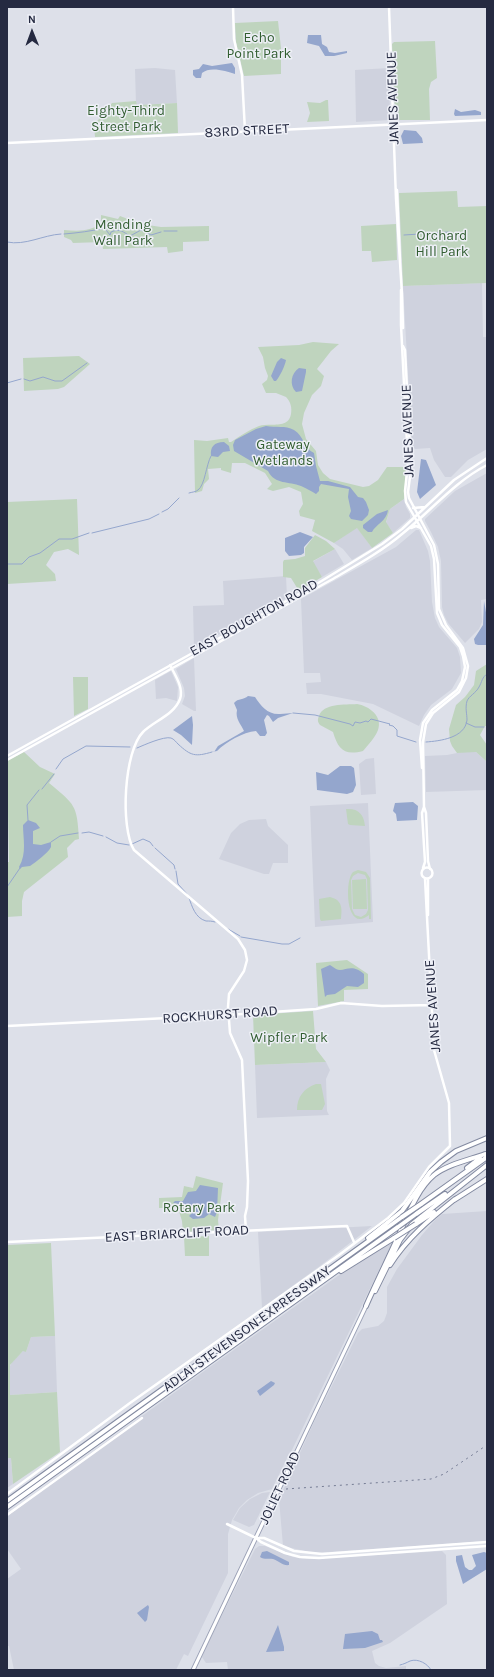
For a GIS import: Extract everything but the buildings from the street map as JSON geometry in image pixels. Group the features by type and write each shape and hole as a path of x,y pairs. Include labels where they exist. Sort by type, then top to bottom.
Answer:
{"highway":[{"path":"314,1280 392,1220 405,1208 430,1172 441,1162 456,1150 487,1138"},
{"path":"366,1306 377,1280 425,1185 433,1176 444,1169 486,1155"},
{"name":"ADLAI STEVENSON EXPRESSWAY","path":"7,1501 421,1204 486,1155"},
{"path":"371,1298 400,1240 412,1224 487,1165"},
{"name":"ADLAI STEVENSON EXPRESSWAY","path":"7,1507 416,1214 487,1165"},
{"path":"310,1290 487,1179"},
{"path":"366,1306 397,1254 406,1242 425,1223 455,1199"}],"main road":[{"name":"JOLIET ROAD","path":"193,1670 366,1306"}],"street":[{"path":"233,7 234,39 242,75 244,132"},
{"name":"JANES AVENUE","path":"354,1242 400,1207 426,1170 450,1147 451,1142 449,1104 434,1050 427,912 427,879 432,874 428,861 426,814 424,807 423,737 426,724 433,713 459,692 466,678 468,666 463,648 446,625 441,613 439,604 436,553 431,538 413,508 408,492 411,459 397,228 397,190 389,7"},
{"name":"83RD STREET","path":"7,143 487,120"},
{"name":"JANES AVENUE","path":"403,346 402,354 408,463 405,497 406,502 431,546 434,559 436,606 438,617 442,625 460,647 465,667 460,686 453,694 432,710 423,723 420,745 420,762 423,771"},
{"name":"EAST BOUGHTON ROAD","path":"7,760 315,585 387,540 426,507 454,480 487,458"},
{"name":"EAST BOUGHTON ROAD","path":"7,756 346,571 383,548 408,529 465,477 487,465"},
{"path":"413,508 426,507"},
{"path":"408,529 416,526 421,528"},
{"path":"171,666 179,684 181,692 180,699 175,707 144,732 136,742 132,752 126,799 128,835 134,850 238,939 245,950 246,960 244,971 229,994 228,1015 231,1034 242,1060 248,1181 247,1207 245,1216 246,1231"},
{"name":"JANES AVENUE","path":"424,807 422,813 425,862 421,875 427,879"},
{"path":"423,868 427,867 430,869"},
{"name":"ROCKHURST ROAD","path":"7,1026 316,1009 341,1003 382,1006 432,1005"},
{"name":"EAST BRIARCLIFF ROAD","path":"7,1242 348,1226 354,1242"},
{"path":"7,1494 130,1403 338,1255 354,1242"},
{"path":"7,1515 142,1418"},
{"path":"228,1524 261,1542 285,1553 300,1557 313,1558 487,1546"},
{"path":"256,1538 264,1538 294,1551 322,1554 487,1542"}],"shaded area":[{"path":"155,68 175,70 177,103 136,105 135,69"},
{"path":"389,68 390,120 356,122 355,70"},
{"path":"482,283 483,337 486,337 487,449 468,460 451,477 445,477 434,460 430,448 415,449 412,446 403,286"},
{"path":"487,473 487,599 481,600 482,622 479,629 465,643 448,623 444,615 442,607 441,561 438,547 425,519 455,491"},
{"path":"404,499 410,514 410,518 393,533 386,523 390,509"},
{"path":"357,527 372,548 352,560 343,549 334,543"},
{"path":"416,530 419,530 428,551 430,561 432,602 435,618 439,627 457,648 460,657 461,673 452,689 431,705 419,726 373,704 321,694 307,694 306,683 321,682 320,673 304,673 301,599 396,547"},
{"path":"335,549 344,564 322,577 312,562"},
{"path":"286,576 287,598 194,648 193,606 224,605 223,581"},
{"path":"194,658 196,711 182,704 185,696 184,688 176,669"},
{"path":"171,671 178,687 177,701 166,698 156,699 155,680"},
{"path":"467,751 476,752 486,761 487,790 426,792 425,756 447,755"},
{"path":"374,758 376,794 361,795 359,764 366,759"},
{"path":"368,803 373,922 315,927 310,806"},
{"path":"266,819 268,826 288,845 288,863 273,863 269,874 264,874 219,859 231,833 240,824 249,820"},
{"path":"326,1062 330,1070 326,1079 327,1111 329,1115 257,1118 255,1065"},
{"path":"487,1211 487,1541 313,1553 283,1546 279,1499 314,1422 358,1333 362,1329 378,1326 384,1321 387,1313 387,1287 397,1269 435,1220 442,1214"},
{"path":"372,1226 320,1266 262,1308 258,1232"},
{"path":"393,1241 272,1489 258,1493 247,1500 239,1508 232,1520 228,1534 228,1573 188,1656 184,1654 176,1670 14,1670 9,1646 7,1646 7,1579 21,1569 7,1549 7,1516 39,1493 38,1491 207,1369 356,1263"},
{"path":"55,1336 57,1392 10,1395 9,1368 12,1362 24,1350 26,1352 31,1337"},
{"path":"7,1458 11,1458 13,1484 7,1488"},
{"path":"270,1492 254,1525 249,1527 233,1520 240,1508 250,1499 262,1493"},
{"path":"259,1546 265,1546 293,1557 309,1559 442,1551 446,1555 447,1604 390,1643 372,1651 375,1663 379,1666 386,1668 406,1666 406,1670 228,1670 227,1662 206,1663 202,1657 203,1653 255,1549"}],"green space":[{"name":"Echo Point Park","path":"278,21 281,48 281,74 244,76 236,42 235,23"},
{"path":"435,41 437,78 431,82 429,89 430,120 397,120 395,111 392,44 394,42"},
{"path":"328,100 329,121 307,122 310,113 307,102 320,103"},
{"name":"Eighty-Third Street Park","path":"136,101 137,105 177,103 178,133 95,137 94,125 112,103"},
{"name":"Orchard Hill Park","path":"457,191 458,207 487,206 487,283 403,286 399,193"},
{"name":"Mending Wall Park","path":"101,215 118,219 120,216 141,224 161,227 209,226 209,241 183,242 183,251 168,253 167,247 103,249 102,242 73,243 71,240 64,237 64,230 84,230 97,226 101,223"},
{"path":"396,224 397,260 372,262 371,251 362,251 361,226"},
{"name":"Gateway Wetlands","path":"313,342 339,344 331,351 317,369 324,376 321,386 312,395 304,413 302,424 306,439 316,451 318,465 323,473 330,479 363,487 369,486 378,480 387,467 406,467 404,499 390,509 386,522 393,533 372,548 357,528 334,543 312,531 315,520 300,516 299,511 303,504 301,492 289,487 273,491 267,489 272,484 265,473 245,463 232,463 231,473 221,470 221,468 208,469 209,479 204,484 202,491 195,493 194,440 207,441 228,438 229,442 231,442 259,426 282,424 289,419 291,407 288,399 276,393 266,393 262,384 267,380 268,376 263,357 258,347 299,345"},
{"path":"79,356 90,364 64,387 58,389 24,391 23,358"},
{"path":"77,499 79,555 68,549 54,552 46,565 55,574 56,581 7,584 7,502"},
{"path":"315,535 326,541 335,549 313,561 322,577 299,591 291,578 283,577 283,562 284,560 305,556 305,548"},
{"path":"487,664 487,726 485,726 480,735 487,745 487,773 486,761 476,752 457,753 450,741 449,729 456,705 465,697 474,685 476,671"},
{"path":"73,677 88,677 88,709 74,716"},
{"path":"357,704 362,705 374,712 379,720 379,725 375,736 363,751 351,753 346,752 340,747 333,732 320,725 318,719 321,712 330,707"},
{"path":"24,752 40,767 55,774 49,783 73,806 77,819 79,839 75,840 67,848 68,857 24,892 22,901 22,916 7,917 7,862 9,862 7,761"},
{"path":"346,809 354,810 360,813 365,826 348,824"},
{"path":"358,870 366,872 370,878 371,919 369,919 369,915 361,919 356,918 351,912 348,885 353,872","holes":["358,873 365,875 367,879 368,910 366,914 361,917 355,915 352,909 351,880 353,876"]},
{"path":"366,879 367,909 353,909 352,880"},
{"path":"330,897 337,900 341,905 341,919 321,921 319,899"},
{"path":"347,960 368,974 368,989 344,990 344,1001 318,1006 316,963"},
{"name":"Wipfler Park","path":"313,1011 316,1049 326,1062 255,1065 253,1015"},
{"path":"316,1084 321,1084 325,1104 322,1110 297,1110 298,1101 302,1094 308,1088"},
{"name":"Rotary Park","path":"196,1176 223,1183 218,1220 219,1230 183,1232 182,1221 178,1208 159,1208 159,1198 182,1197 184,1186 193,1188"},
{"path":"209,1236 209,1256 185,1256 184,1237"},
{"path":"51,1243 55,1336 31,1337 26,1352 23,1351 10,1365 10,1395 57,1392 60,1452 13,1484 11,1458 7,1458 7,1245"}],"water":[{"path":"308,35 321,35 322,44 327,47 329,52 335,53 347,51 347,53 334,56 325,56 319,46 307,43"},
{"path":"232,63 235,68 235,74 214,69 202,73 201,78 196,78 193,75 193,70 199,69 203,64 212,66"},
{"path":"455,109 461,112 475,110 481,112 481,115 455,116"},
{"path":"404,130 416,131 422,138 423,143 403,144 401,136"},
{"path":"281,358 286,360 279,376 276,381 274,381 271,376 277,362"},
{"path":"299,368 306,369 306,372 302,391 296,392 292,386 292,379 294,373"},
{"path":"266,426 294,430 300,436 308,449 314,453 320,481 328,481 350,487 358,497 363,498 366,502 369,510 368,515 362,521 351,519 349,516 351,511 348,497 349,489 321,484 319,491 316,494 296,484 274,479 268,471 234,451 233,445 235,440 256,429"},
{"path":"224,442 229,446 230,451 223,452 218,457 211,456 213,446"},
{"path":"421,459 426,460 436,485 420,499 417,492"},
{"path":"388,510 386,517 372,532 368,532 363,528 363,525 377,514"},
{"path":"300,532 313,537 304,547 304,553 301,555 289,556 285,551 285,538"},
{"path":"484,601 487,618 487,645 478,645 475,644 474,639 483,625"},
{"path":"248,696 255,697 262,707 272,713 293,713 278,718 273,722 267,715 264,720 267,733 265,736 260,736 256,731 246,733 240,735 214,752 218,746 244,731 237,716 237,710 234,703 237,700"},
{"path":"192,716 193,725 192,745 173,730"},
{"path":"340,766 351,766 354,768 356,785 353,792 347,794 317,790 316,772 328,775"},
{"path":"413,802 418,806 417,820 397,821 396,814 393,811 395,803"},
{"path":"28,820 36,823 40,828 33,831 33,844 41,845 51,842 51,847 45,855 33,864 20,869 19,867 24,851 23,825"},
{"path":"330,965 339,970 352,968 359,971 364,974 364,983 358,987 347,986 335,994 327,995 325,997 321,969"},
{"path":"200,1185 218,1188 217,1212 215,1217 209,1214 204,1218 193,1219 189,1216 193,1212 193,1209 184,1205 173,1203 175,1201 183,1201 188,1192 196,1191"},
{"path":"271,1381 275,1383 274,1385 260,1396 257,1391"},
{"path":"267,1551 289,1562 289,1565 273,1559 265,1559 260,1557 262,1552"},
{"path":"484,1552 487,1553 487,1569 463,1584 456,1561 456,1556 462,1555 465,1567 472,1570 476,1566 472,1555"},
{"path":"148,1605 147,1620 145,1622 137,1613"},
{"path":"278,1625 284,1651 266,1652"},
{"path":"372,1631 378,1634 380,1640 383,1642 365,1648 343,1649 345,1634"}],"waterway":[{"path":"64,234 105,228"},
{"path":"106,230 110,235 111,232 119,230 130,236 141,230 151,235 161,232"},
{"path":"164,231 177,231"},
{"path":"433,233 450,232"},
{"path":"7,242 20,243 61,234"},
{"path":"404,235 420,234"},
{"path":"24,379 30,381 43,377 55,381 62,381 87,363"},
{"path":"7,383 21,379"},
{"path":"189,493 198,490 202,484 211,456"},
{"path":"162,512 168,509 179,498"},
{"path":"92,533 149,519 159,514"},
{"path":"7,564 22,564 29,557 40,553 59,539 72,539 89,533"},
{"path":"426,742 445,739 457,735 462,731 467,720 467,701 478,689 483,678 487,674"},
{"path":"293,713 315,715 353,726 355,722 368,722 371,719 390,724 389,725 393,726 397,730 397,736 416,742"},
{"path":"466,723 475,727 484,727"},
{"path":"137,748 164,738 171,738 190,753 201,755 212,752"},
{"path":"56,769 63,759 86,746 130,747"},
{"path":"42,789 54,774"},
{"path":"28,820 27,805 39,790"},
{"path":"82,833 89,832 103,836"},
{"path":"51,842 60,836 78,833"},
{"path":"106,837 117,843 129,845"},
{"path":"132,844 143,839 150,842 153,846"},
{"path":"155,848 174,865 175,869"},
{"path":"7,887 20,868"},
{"path":"176,871 178,884 187,894"},
{"path":"189,898 194,911 199,917 206,921 215,922"},
{"path":"228,929 240,936"},
{"path":"241,937 282,944 289,944 300,938"},
{"path":"400,1665 416,1660 425,1664 431,1670"}],"railway":[{"path":"286,1489 431,1479 444,1474 487,1445"}]}
